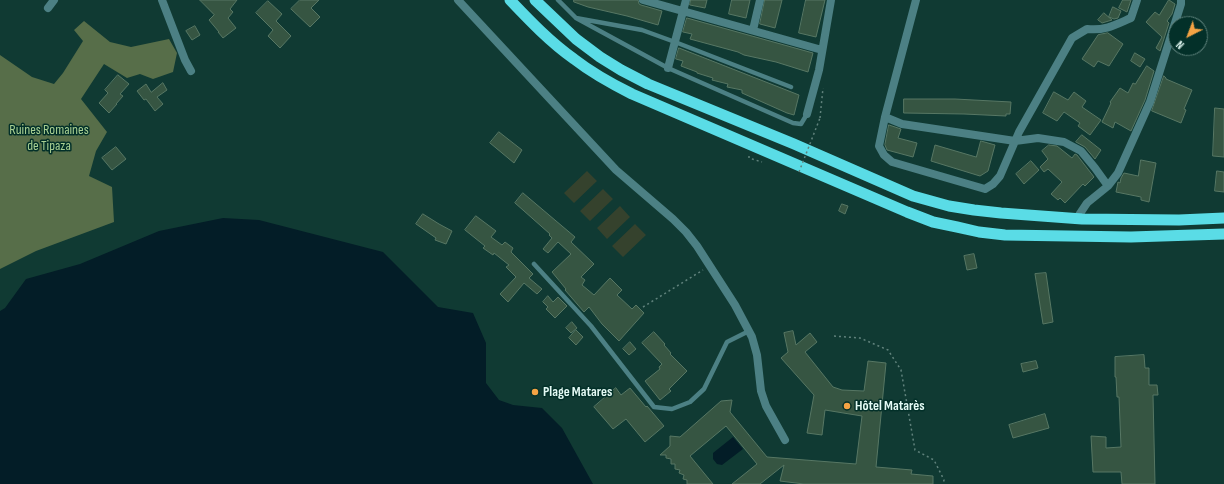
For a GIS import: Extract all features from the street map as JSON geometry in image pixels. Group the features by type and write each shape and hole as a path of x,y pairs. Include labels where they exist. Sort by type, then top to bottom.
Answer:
{"highway":[{"path":"510,0 548,38 573,59 627,91 658,106 933,222 979,232 1005,235 1131,237 1224,234"},
{"path":"535,0 565,29 594,52 621,70 648,84 794,144 912,196 949,206 974,210 1077,218 1179,220 1224,218"}],"street":[{"path":"48,8 54,0"},
{"path":"162,0 185,60 191,71"},
{"path":"458,0 616,170 673,219 697,246 735,305 753,342 757,355 763,399 785,440"},
{"path":"643,0 822,50"},
{"path":"668,68 686,0"},
{"path":"752,30 760,0"},
{"path":"807,114 819,70 831,0"},
{"path":"916,0 885,117 879,146 884,156 892,162 985,189 993,184 1000,176 1019,132 1072,38 1088,29 1097,30 1108,28 1131,18 1137,0"},
{"path":"1077,218 1087,202 1108,186 1118,173 1150,102 1181,0"},
{"path":"885,117 902,124 1016,141 1038,138 1064,142 1081,152 1096,168 1108,186"}],"lane":[{"path":"558,0 576,18 668,68 793,123 801,124 807,114"},
{"path":"576,18 642,30 791,87"},
{"path":"534,264 591,326 654,407 672,409 690,402 704,389 727,342 748,331"}],"path":[{"path":"799,172 820,118 824,84"},
{"path":"644,307 710,266"},
{"path":"834,336 860,338 888,350 901,370 915,450 934,460 944,480 943,484"}],"green space":[{"name":"Ruines Romaines de Tipaza","path":"84,21 110,42 131,47 169,39 177,53 173,72 153,79 140,74 127,78 104,64 81,99 107,132 96,151 89,176 112,187 114,222 36,251 0,269 0,55 32,77 54,84 63,73 83,41 74,30"},
{"path":"587,171 597,181 574,203 564,193"},
{"path":"603,189 613,199 590,221 580,211"},
{"path":"620,206 630,217 607,239 597,228"},
{"path":"635,224 646,235 623,257 612,246"}],"water":[{"path":"223,218 259,220 383,252 438,307 473,313 486,343 486,383 499,400 513,405 542,408 562,428 593,484 0,484 0,311 5,308 26,279 80,264 159,231"},
{"path":"733,437 743,449 722,465 717,464 713,459 713,453"}],"building":[{"path":"200,0 237,0 230,9 233,12 228,18 236,28 223,38 209,20 214,15"},
{"path":"300,0 319,0 311,8 320,17 310,27 291,9"},
{"path":"574,0 638,0 639,4 641,5 662,11 658,25 588,7 574,2"},
{"path":"691,0 707,0 705,8 690,5"},
{"path":"732,0 750,0 746,18 729,14"},
{"path":"765,0 782,0 775,28 760,24"},
{"path":"806,0 825,0 816,37 799,33"},
{"path":"1123,0 1131,0 1127,12 1119,8"},
{"path":"1169,0 1175,4 1172,14 1168,16 1168,26 1160,51 1156,48 1162,37 1146,22 1155,12 1159,15"},
{"path":"268,1 282,14 276,21 291,36 280,48 268,36 273,30 256,13"},
{"path":"1113,7 1121,11 1118,18 1114,19 1109,17"},
{"path":"1104,13 1112,20 1102,23 1098,20"},
{"path":"687,18 813,53 808,72 690,39 692,34 683,32"},
{"path":"195,26 200,35 192,40 186,31"},
{"path":"1108,33 1123,44 1109,66 1098,61 1094,67 1082,59 1098,35"},
{"path":"679,48 799,95 794,115 742,93 742,90 727,87 728,84 712,80 713,78 681,66 683,61 676,59"},
{"path":"1135,53 1145,59 1140,67 1131,61"},
{"path":"1147,66 1154,71 1145,100 1131,131 1115,122 1113,128 1102,122 1111,103 1110,102 1120,88 1128,93 1133,83 1135,84"},
{"path":"118,75 129,84 120,94 123,96 109,113 99,103 108,93 105,90"},
{"path":"1164,76 1166,79 1192,90 1184,109 1186,110 1181,123 1152,111"},
{"path":"163,83 167,90 157,97 163,104 155,111 146,99 144,100 137,91 146,84 151,92"},
{"path":"1054,92 1068,100 1074,92 1086,101 1082,107 1101,120 1090,135 1078,126 1080,123 1064,112 1057,121 1043,113"},
{"path":"904,99 955,99 1011,102 1010,114 1006,114 1006,116 904,113"},
{"path":"1215,108 1224,109 1224,157 1213,156"},
{"path":"889,125 901,129 898,138 917,143 913,157 887,150 885,145"},
{"path":"499,132 522,150 514,163 490,143"},
{"path":"1082,135 1101,150 1095,159 1085,147 1076,142"},
{"path":"981,141 995,145 988,171 980,176 931,161 935,145 976,157"},
{"path":"1049,145 1057,146 1072,158 1075,154 1077,155 1094,177 1085,186 1083,184 1065,203 1060,198 1058,200 1051,194 1062,182 1048,169 1044,172 1040,167 1048,159 1042,151"},
{"path":"116,147 126,159 112,170 102,158"},
{"path":"1141,160 1156,163 1149,202 1141,200 1141,197 1116,192 1118,182 1120,183 1124,173 1138,176"},
{"path":"1031,161 1039,170 1024,184 1016,174"},
{"path":"1217,171 1224,172 1224,192 1215,191"},
{"path":"523,193 575,237 571,242 594,264 581,277 585,280 582,285 594,295 610,278 622,290 617,295 632,309 636,305 644,313 619,341 602,324 589,307 584,312 552,272 571,254 558,242 548,253 543,249 552,238 549,235 550,234 515,203"},
{"path":"842,204 848,206 845,214 839,211"},
{"path":"423,214 452,231 446,244 435,240 436,238 416,224"},
{"path":"476,216 496,231 491,237 502,245 505,242 513,248 511,252 533,274 529,278 542,289 537,294 524,283 508,302 500,294 516,277 506,267 509,265 494,253 493,255 483,248 485,246 465,230"},
{"path":"974,254 977,268 967,270 964,256"},
{"path":"1046,273 1053,322 1043,324 1035,274"},
{"path":"548,296 553,302 558,297 567,306 555,318 546,309 548,307 543,302"},
{"path":"572,322 577,328 571,333 566,328"},
{"path":"576,330 583,337 576,345 569,338"},
{"name":"Hôtel Matarès","path":"793,331 796,345 810,333 817,342 805,352 833,387 842,390 864,391 868,361 886,363 876,467 912,470 911,474 933,476 933,484 804,484 780,481 784,465 760,484 732,484 757,464 726,426 690,456 713,484 687,484 687,480 683,479 684,475 679,473 680,470 675,469 675,464 671,464 671,459 666,458 666,455 660,455 670,446 670,436 680,437 721,401 732,400 730,412 767,457 856,464 862,416 825,410 822,435 807,433 814,395 781,358 788,352 784,333"},
{"path":"654,332 665,344 664,345 671,353 670,354 687,371 669,389 671,391 660,400 645,381 660,369 659,367 662,364 642,343"},
{"path":"630,342 636,349 629,355 623,349"},
{"path":"1144,355 1145,368 1149,368 1149,385 1157,385 1158,395 1153,395 1155,484 1122,484 1121,472 1093,472 1091,436 1106,437 1106,448 1121,447 1119,397 1117,397 1115,377 1115,357"},
{"path":"1036,361 1038,368 1023,372 1021,364"},
{"path":"616,388 621,395 630,388 664,426 645,442 626,419 613,429 594,407"},
{"path":"1045,414 1049,428 1013,438 1009,425"}],"place":[{"name":"Plage Matares","path":"535,392"},
{"name":"Hôtel Matarès","path":"847,406"}]}
